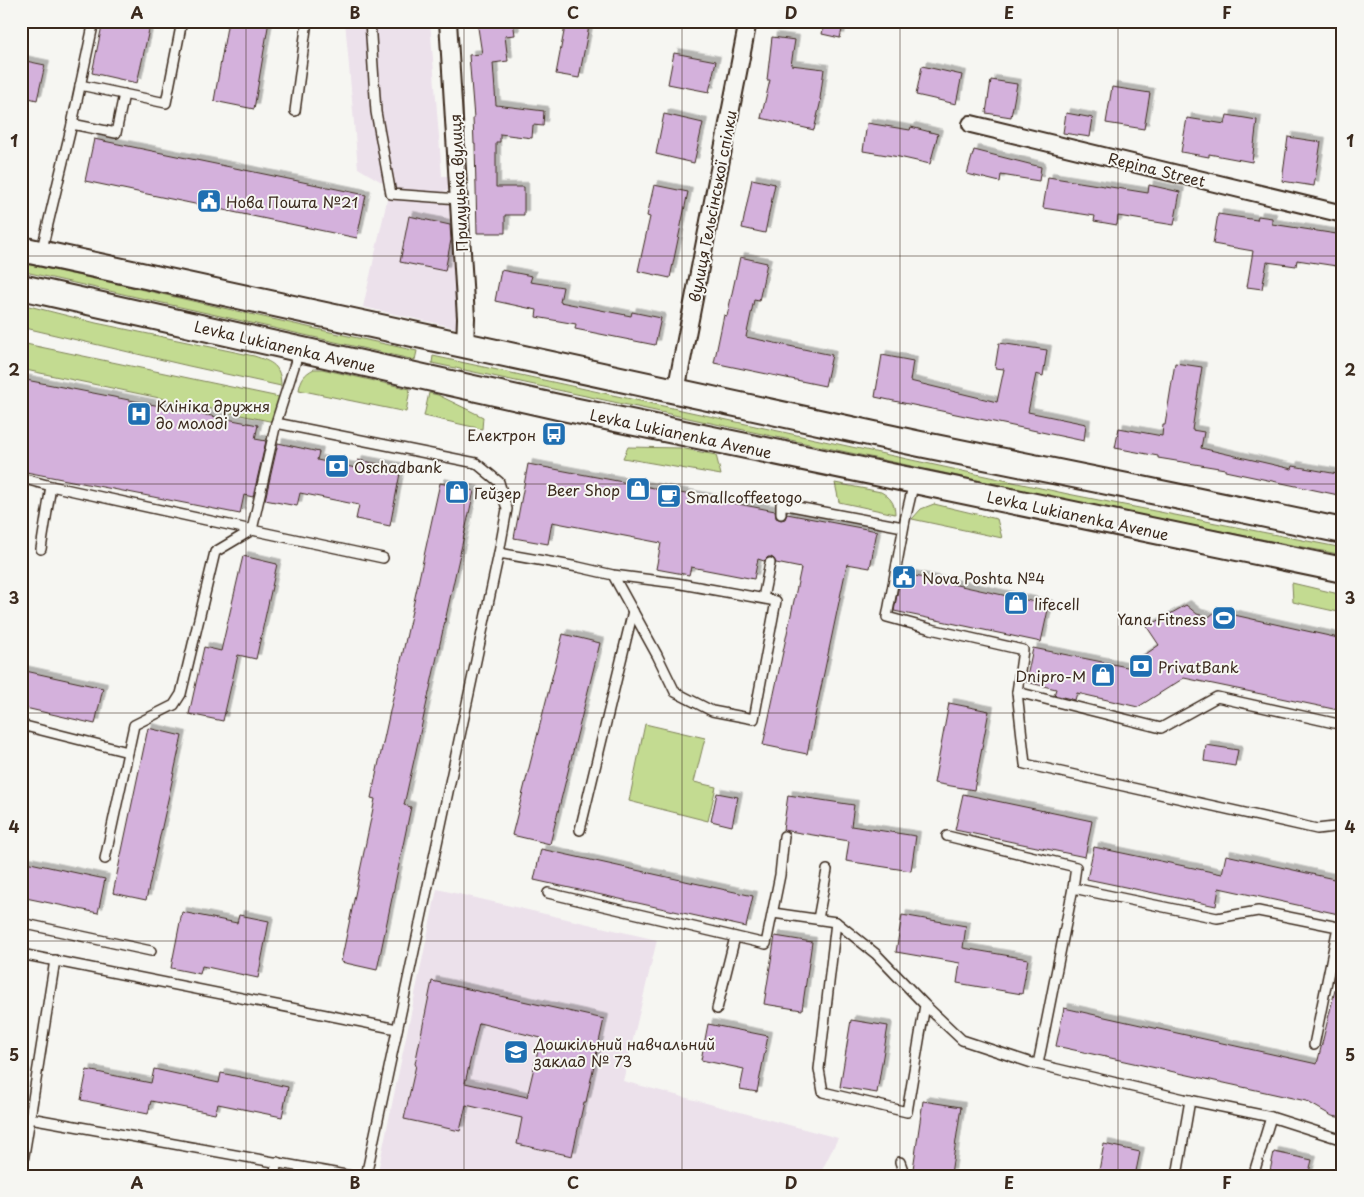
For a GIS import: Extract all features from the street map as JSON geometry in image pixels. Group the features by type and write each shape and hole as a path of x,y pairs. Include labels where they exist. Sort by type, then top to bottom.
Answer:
{"main road":[{"path":"31,251 920,444 1142,488 1343,531"},
{"name":"Levka Lukianenka Avenue","path":"21,287 568,409 1343,570"}],"street":[{"name":"Прилуцька вулиця","path":"448,21 466,318 465,346"},
{"name":"вулиця Гельсінської спілки","path":"676,391 748,21"},
{"name":"Repina Street","path":"971,124 1343,214"}],"lane":[{"path":"31,251 72,124 94,21"},
{"path":"80,85 166,102 182,21"},
{"path":"295,111 307,21"},
{"path":"370,21 376,112 391,194 459,199"},
{"path":"72,124 116,133 124,94"},
{"path":"106,860 134,725 174,705 182,694 215,552 252,530 276,424 300,349"},
{"path":"276,424 476,463 498,482 507,509 366,1176"},
{"path":"21,478 383,558"},
{"path":"914,482 903,527 888,617 1023,650 1017,692 1025,764 1317,829 1343,826"},
{"path":"41,549 51,486"},
{"path":"781,514 781,504 903,527"},
{"path":"499,553 613,575 676,583 776,601 754,719 712,711 675,692 613,575"},
{"path":"763,598 770,563"},
{"path":"580,830 633,611"},
{"path":"1017,692 1161,728 1217,697 1343,725"},
{"path":"21,725 128,752"},
{"path":"548,893 766,944 780,875 784,836"},
{"path":"947,836 1076,867 1038,1064"},
{"path":"818,919 827,870"},
{"path":"1073,888 1218,918 1258,911 1338,927 1314,1045"},
{"path":"773,913 836,922 876,954 962,1040 1038,1064 1271,1117 1343,1140"},
{"path":"836,922 819,1069 823,1092 907,1112 926,1005"},
{"path":"21,923 151,951"},
{"path":"717,1009 734,936"},
{"path":"21,954 397,1029"},
{"path":"21,1174 55,960"},
{"path":"1176,1176 1190,1100"},
{"path":"1253,1176 1271,1117"},
{"path":"30,1118 351,1176"},
{"path":"274,1176 277,1162"},
{"path":"900,1162 905,1176"}],"shaded area":[{"path":"345,21 430,21 442,176 449,176 450,190 441,191 453,192 466,330 363,307 390,187 358,168"},
{"name":"Дошкільний навчальний заклад № 73","path":"437,889 657,940 623,1081 838,1138 819,1176 377,1176"}],"green space":[{"path":"21,263 417,351 415,360 21,271"},
{"path":"21,304 96,323 254,356 274,365 281,379 281,386 21,327"},
{"path":"21,343 279,397 274,422 21,369"},
{"path":"433,356 1068,494 1343,548 1343,555 1144,516 432,363"},
{"path":"314,369 322,369 410,389 406,412 299,390 304,377"},
{"path":"429,393 438,395 483,417 482,429 424,416"},
{"path":"628,447 680,448 716,455 721,475 623,458"},
{"path":"835,483 881,492 891,501 895,514 839,502"},
{"path":"934,504 997,519 1002,538 912,519 921,509"},
{"path":"1292,583 1343,595 1343,613 1293,602"},
{"path":"645,724 705,738 694,782 716,787 708,821 629,801"}],"building":[{"path":"103,21 151,21 137,83 92,73"},
{"path":"228,21 269,21 254,109 214,101"},
{"path":"477,21 513,21 515,35 505,36 508,61 493,63 496,105 544,111 543,126 533,125 532,138 500,134 500,142 496,142 496,187 524,187 524,215 505,215 505,233 477,233 474,118 469,55 482,54"},
{"path":"566,21 590,21 579,78 556,74"},
{"path":"825,21 844,21 840,38 822,34"},
{"path":"772,37 795,40 791,65 824,69 821,100 814,130 761,118 770,80 767,80"},
{"path":"674,53 716,61 709,92 668,84"},
{"path":"21,60 45,65 37,100 21,96"},
{"path":"922,66 962,75 956,104 916,95"},
{"path":"991,80 1017,84 1011,117 986,113"},
{"path":"1112,87 1150,93 1144,129 1106,123"},
{"path":"1066,113 1093,118 1090,137 1063,133"},
{"path":"664,114 703,123 694,163 656,154"},
{"path":"1227,115 1257,120 1252,162 1209,154 1209,157 1181,152 1187,118 1225,124"},
{"path":"867,123 910,130 911,127 938,134 930,164 863,151"},
{"path":"1288,137 1321,142 1314,186 1282,181"},
{"path":"94,139 366,195 357,238 85,181"},
{"path":"974,150 1041,167 1039,181 1001,175 1000,182 967,174"},
{"path":"1048,177 1148,193 1149,185 1180,192 1174,225 1118,216 1117,225 1094,221 1095,216 1043,208"},
{"path":"752,179 775,184 765,233 742,228"},
{"path":"654,185 688,192 670,278 638,271 650,217 647,216"},
{"path":"1218,214 1257,220 1258,216 1272,218 1272,224 1343,235 1343,267 1297,260 1296,266 1267,262 1262,289 1247,287 1253,251 1213,244"},
{"path":"409,216 450,225 451,240 445,271 400,262"},
{"path":"740,257 767,263 759,301 754,300 746,337 832,355 825,386 714,363 724,315 727,316"},
{"path":"501,270 532,276 530,282 563,287 560,302 631,316 632,312 661,318 655,345 575,329 576,324 536,317 537,310 495,301"},
{"path":"999,343 1047,350 1043,376 1036,374 1028,412 1086,424 1084,441 875,397 882,355 913,361 910,381 997,402 1004,369 995,368"},
{"path":"1175,363 1202,367 1192,430 1204,432 1201,448 1292,469 1293,466 1343,475 1343,496 1225,471 1225,469 1158,458 1158,456 1115,448 1119,428 1162,436"},
{"path":"21,379 258,425 255,439 266,441 253,497 244,495 240,514 21,471"},
{"path":"278,443 319,452 317,460 356,468 358,460 401,468 390,526 356,519 359,505 300,493 297,506 265,500"},
{"path":"528,464 775,511 776,518 781,520 785,519 787,514 877,531 870,568 847,564 807,754 763,745 801,568 776,563 774,559 768,557 764,561 758,559 754,579 691,567 689,575 656,569 661,543 552,522 548,544 514,538"},
{"path":"440,483 474,491 404,805 411,807 377,970 341,962 375,799 371,798"},
{"path":"243,556 277,564 256,659 238,655 223,721 189,714 204,647 221,651"},
{"path":"901,573 1049,605 1041,642 894,611"},
{"path":"1186,605 1197,614 1209,617 1216,611 1343,639 1343,711 1184,678 1138,707 1077,693 1075,700 1054,695 1056,689 1026,682 1033,648 1127,667 1159,645 1147,627"},
{"path":"563,634 600,643 550,844 512,835"},
{"path":"21,670 103,688 95,724 21,707"},
{"path":"949,703 989,711 974,790 934,783"},
{"path":"148,728 182,736 146,900 113,893"},
{"path":"1206,745 1238,750 1235,766 1204,761"},
{"path":"717,793 738,797 732,826 711,821"},
{"path":"963,794 1092,821 1085,857 955,830"},
{"path":"788,795 854,805 851,826 916,836 911,871 846,861 849,841 783,830"},
{"path":"1094,847 1222,874 1226,855 1343,881 1343,915 1219,888 1216,906 1087,879"},
{"path":"541,849 753,896 746,927 534,880"},
{"path":"21,861 105,879 98,913 21,897"},
{"path":"182,912 237,923 239,915 269,921 258,978 202,966 200,974 171,968"},
{"path":"902,915 966,926 963,948 1028,959 1022,994 957,983 960,963 896,952"},
{"path":"775,936 812,942 802,1010 764,1004"},
{"path":"432,981 604,1019 572,1156 517,1144 522,1118 466,1105 460,1131 404,1119","holes":["479,1023 541,1038 527,1097 465,1083"]},
{"path":"1337,982 1343,983 1343,1118 1332,1116 1306,1101 1056,1046 1064,1008 1317,1064"},
{"path":"851,1020 888,1026 877,1093 840,1087"},
{"path":"708,1024 768,1036 757,1092 740,1089 744,1069 701,1060"},
{"path":"154,1069 219,1083 221,1073 288,1087 282,1117 218,1104 215,1114 151,1101 148,1114 81,1100 87,1070 151,1083"},
{"path":"923,1101 961,1107 951,1174 913,1169"},
{"path":"1104,1144 1140,1152 1135,1176 1098,1176"},
{"path":"1274,1152 1312,1160 1308,1176 1269,1176"}],"place":[{"name":"Нова Пошта №21","path":"209,201"},
{"name":"Клініка дружня до молоді","path":"139,414"},
{"name":"Електрон","path":"554,434"},
{"name":"Oschadbank","path":"337,466"},
{"name":"Beer Shop","path":"638,489"},
{"name":"Гейзер","path":"457,492"},
{"name":"Smallcoffeetogo","path":"669,496"},
{"name":"Nova Poshta №4","path":"904,577"},
{"name":"lifecell","path":"1016,603"},
{"name":"Yana Fitness","path":"1224,618"},
{"name":"PrivatBank","path":"1141,666"},
{"name":"Dnipro-M","path":"1103,675"},
{"name":"Дошкільний навчальний заклад № 73","path":"516,1052"}]}
